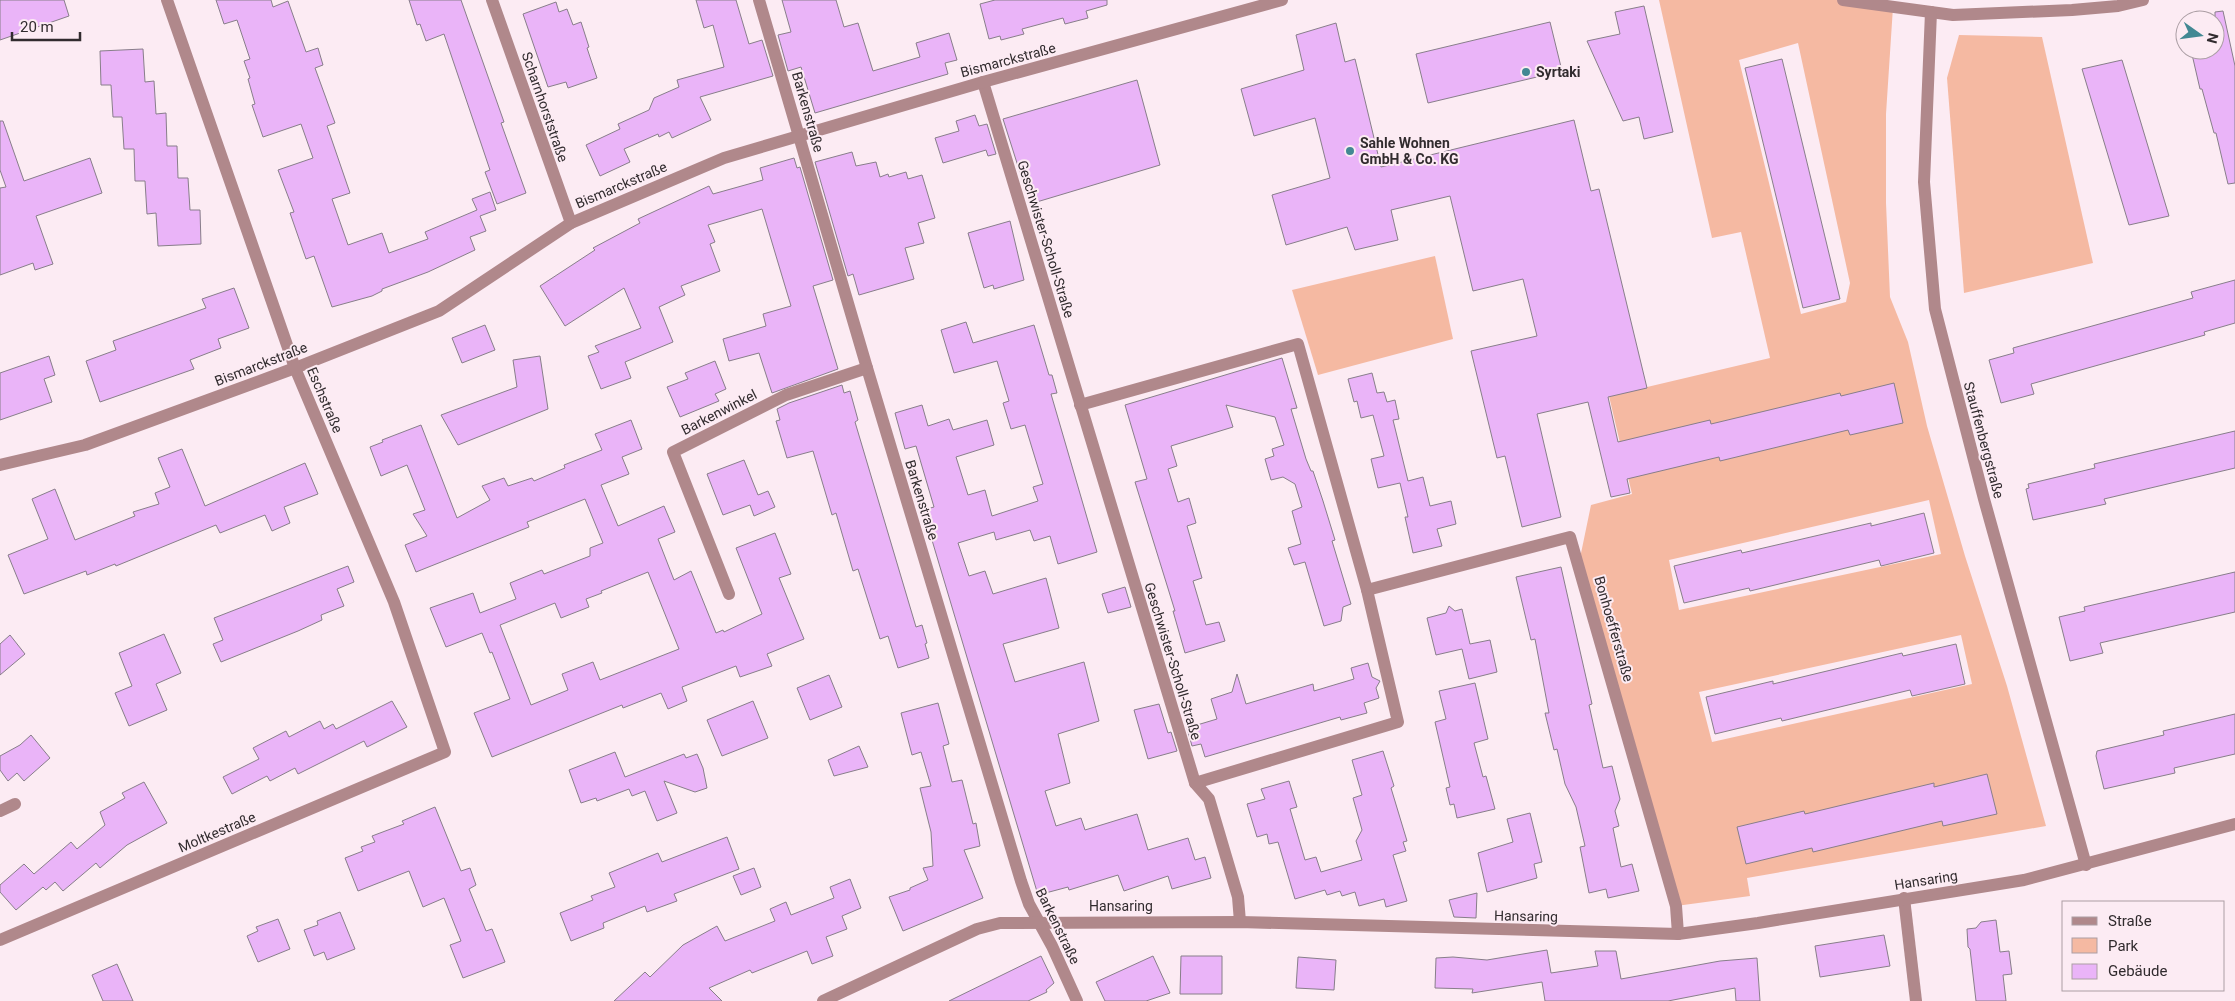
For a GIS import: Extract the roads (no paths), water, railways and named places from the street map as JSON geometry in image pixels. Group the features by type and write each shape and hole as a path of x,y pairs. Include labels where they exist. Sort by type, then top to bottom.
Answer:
{"street":[{"name":"Eschstraße","path":"167,0 295,368 394,602 445,752"},
{"name":"Scharnhorststraße","path":"492,0 571,223"},
{"name":"Barkenstraße","path":"760,0 867,368 1021,881 1029,904 1072,999"},
{"name":"Bismarckstraße","path":"0,465 85,445 295,368 439,311 571,223 724,158 1244,5 1282,0"},
{"path":"1843,0 1953,15 2072,10 2118,6 2142,0"},
{"name":"Stauffenbergstraße","path":"1931,12 1924,182 1935,309 1984,499 2086,865"},
{"name":"Geschwister-Scholl-Straße","path":"983,82 1195,783 1209,799 1238,898 1240,922"},
{"path":"1080,405 1298,344 1367,590 1398,722 1195,783"},
{"name":"Barkenwinkel","path":"729,594 673,452 786,395 867,368"},
{"name":"Bonhoefferstraße","path":"1367,590 1570,537 1676,906 1678,934"},
{"name":"Moltkestraße","path":"0,940 445,752"},
{"path":"0,811 15,804"},
{"name":"Hansaring","path":"822,1001 977,929 1000,923 1240,922 1678,934 2024,880 2235,824"},
{"path":"1904,898 1916,1001"}],"place":[{"name":"Syrtaki","path":"1526,72"},
{"name":"Sahle Wohnen GmbH & Co. KG","path":"1350,151"}]}
